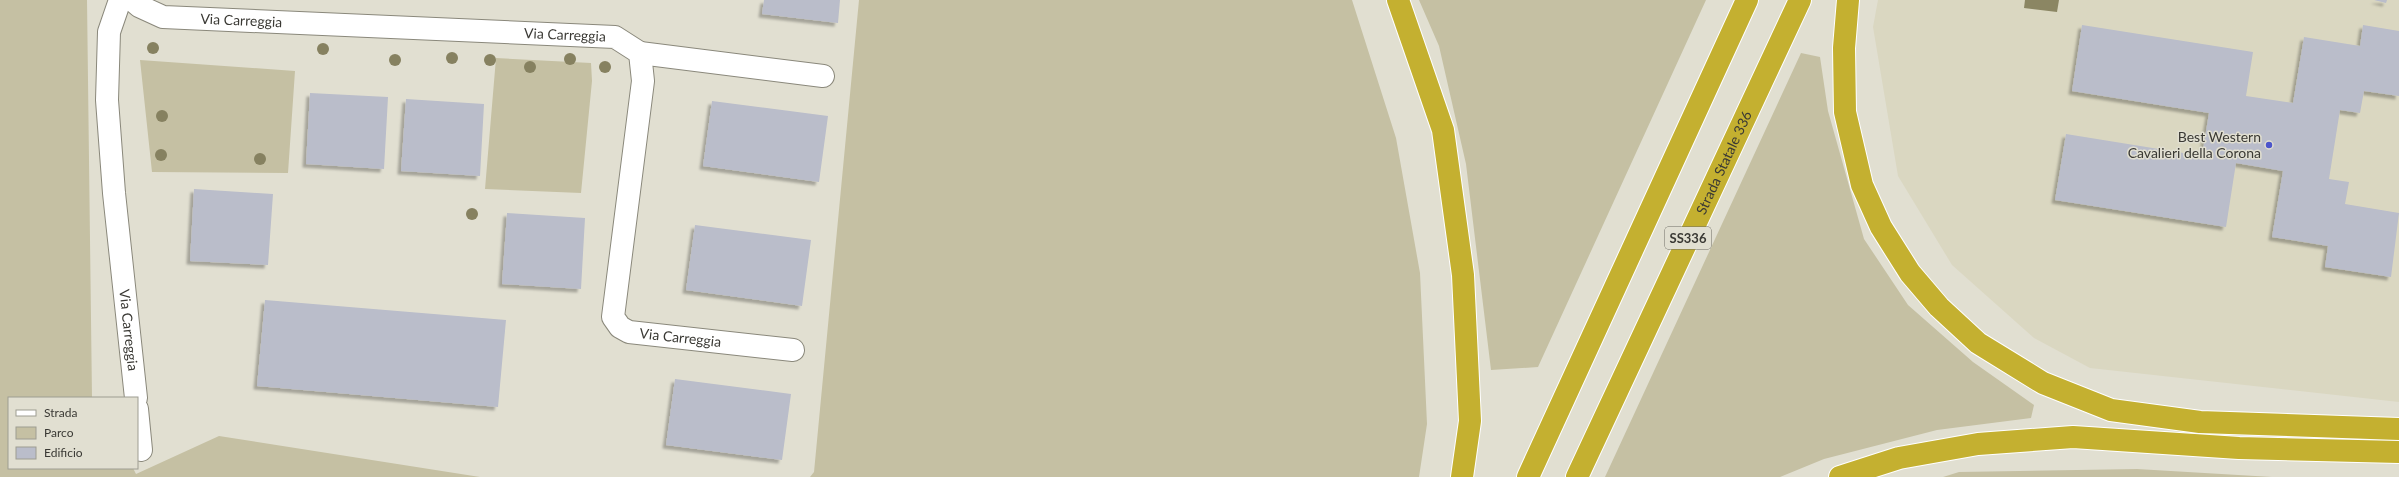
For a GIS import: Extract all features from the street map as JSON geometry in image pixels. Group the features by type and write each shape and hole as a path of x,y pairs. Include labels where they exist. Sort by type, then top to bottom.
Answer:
{"highway":[{"path":"1398,0 1443,130 1463,275 1470,421 1462,477"},
{"name":"SS336","path":"1528,477 1747,0"},
{"name":"Strada Statale 336","path":"1577,477 1800,0"},
{"path":"1848,0 1844,48 1845,112 1862,186 1881,227 1910,273 1939,307 1978,343 2043,384 2111,410 2200,422 2399,429"},
{"path":"1840,477 1899,458 1978,444 2073,437 2239,448 2399,452"}],"street":[{"name":"Via Carreggia","path":"120,0 109,32 107,100 114,193 136,397"},
{"name":"Via Carreggia","path":"132,0 139,6 163,17 615,37 640,53 643,81 613,317 620,327 629,332 793,350"},
{"path":"640,53 824,76"},
{"path":"138,419 141,450"}],"shaded area":[{"path":"1878,0 2399,0 2399,402 2090,368 2034,338 1952,265 1898,176 1873,27"},
{"path":"2025,0 2059,0 2057,12 2024,8"}],"green space":[{"path":"0,0 87,0 92,397 8,397 8,469 134,469 136,474 219,436 480,477 0,477"},
{"path":"859,0 1352,0 1396,138 1420,273 1427,424 1419,477 810,477 814,472"},
{"path":"1419,0 1706,0 1538,367 1491,370 1466,164 1439,46"},
{"path":"1801,53 1820,57 1828,111 1864,239 1908,305 1973,362 2034,405 2031,418 1937,430 1824,459 1780,477 1605,477"},
{"path":"496,58 591,63 592,81 581,193 485,189"},
{"path":"140,60 295,71 288,173 152,172"},
{"path":"2137,469 2272,477 1943,477 1959,472"}],"building":[{"path":"764,0 840,0 838,23 762,14"},
{"path":"2374,0 2387,0 2386,3"},
{"name":"Best Western Cavalieri della Corona","path":"2082,25 2253,52 2246,96 2293,103 2304,37 2360,46 2363,25 2399,31 2399,96 2364,91 2360,113 2340,110 2329,179 2349,182 2345,204 2399,213 2391,277 2325,267 2328,246 2272,237 2283,171 2236,163 2226,227 2055,200 2066,134 2202,156 2209,113 2072,91"},
{"path":"310,93 388,97 384,169 306,164"},
{"path":"406,99 484,104 480,176 401,171"},
{"path":"712,101 828,116 819,182 703,166"},
{"path":"194,189 273,194 268,265 190,261"},
{"path":"507,213 585,218 581,289 502,284"},
{"path":"695,225 811,240 802,306 686,290"},
{"path":"265,300 506,320 498,407 257,386"},
{"path":"675,379 791,394 782,460 666,445"}],"place":[{"name":"Best Western Cavalieri della Corona","path":"2269,145"}]}
